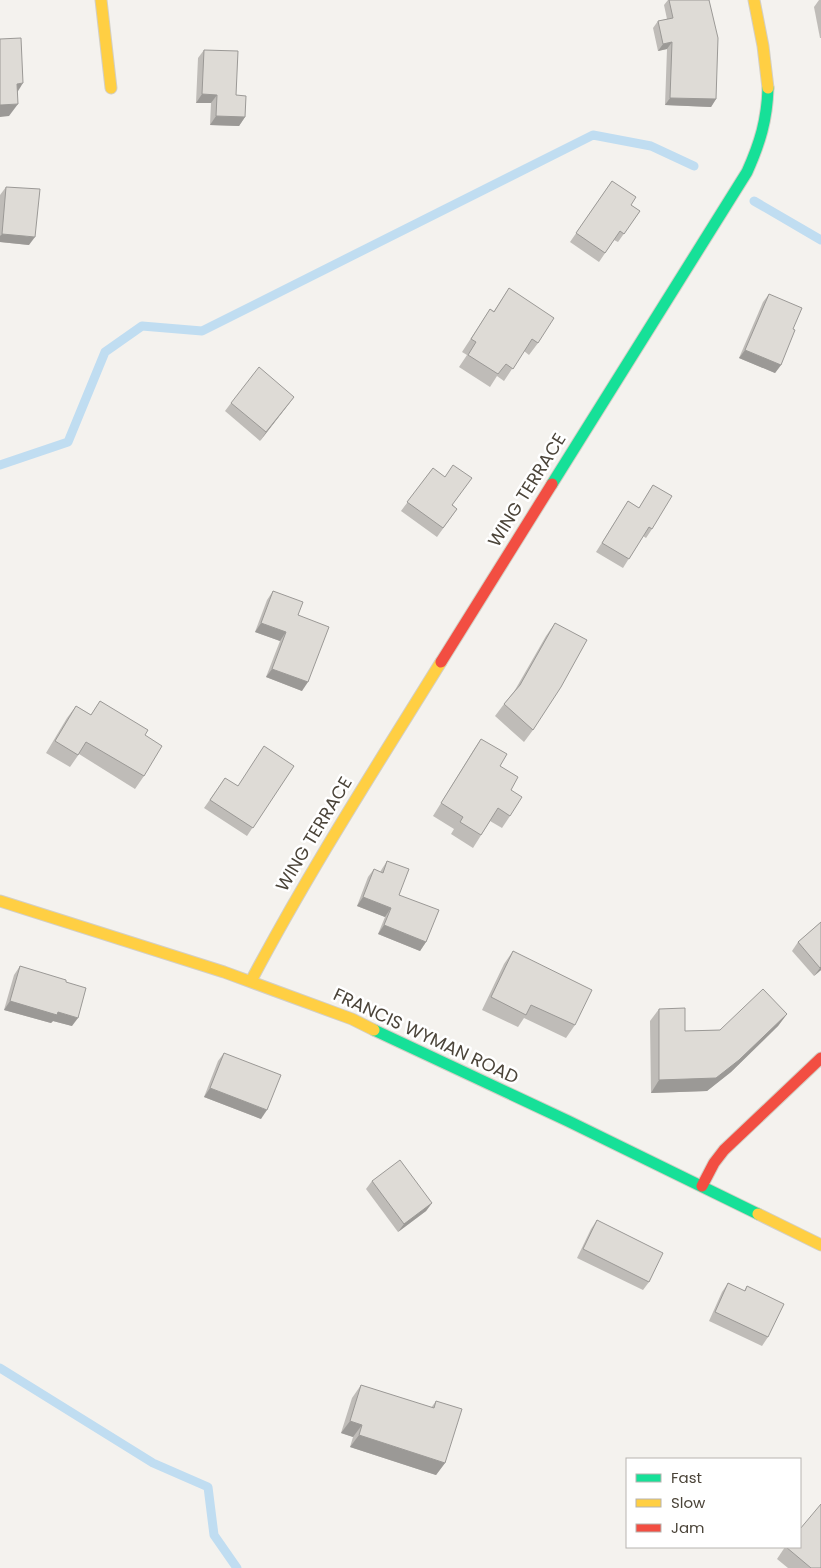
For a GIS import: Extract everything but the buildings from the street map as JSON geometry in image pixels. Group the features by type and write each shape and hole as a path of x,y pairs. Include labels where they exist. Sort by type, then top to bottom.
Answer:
{"street":[{"path":"101,0 111,88"},
{"name":"WING TERRACE","path":"251,981 332,837 751,165 761,143 769,95 769,79 754,0"},
{"name":"FRANCIS WYMAN ROAD","path":"0,901 251,981 352,1019 568,1121 821,1245"},
{"path":"702,1186 714,1162 724,1150 821,1058"}],"waterway":[{"path":"0,465 68,442 105,352 142,326 202,331 593,135 651,146 694,166"},
{"path":"754,201 821,240"},
{"path":"0,1368 153,1463 208,1487 214,1535 237,1568"}],"traffic: fast":[{"path":"552,484 747,172 762,131 768,88"},
{"path":"374,1030 568,1121 758,1214"}],"traffic: slow":[{"path":"101,0 111,88"},
{"path":"754,0 763,46 768,88"},
{"path":"251,981 319,859 441,662"},
{"path":"0,901 224,972 352,1019 374,1030"},
{"path":"758,1214 821,1245"}],"traffic: jam":[{"path":"441,662 552,484"},
{"path":"702,1186 714,1163 724,1150 821,1058"}]}
